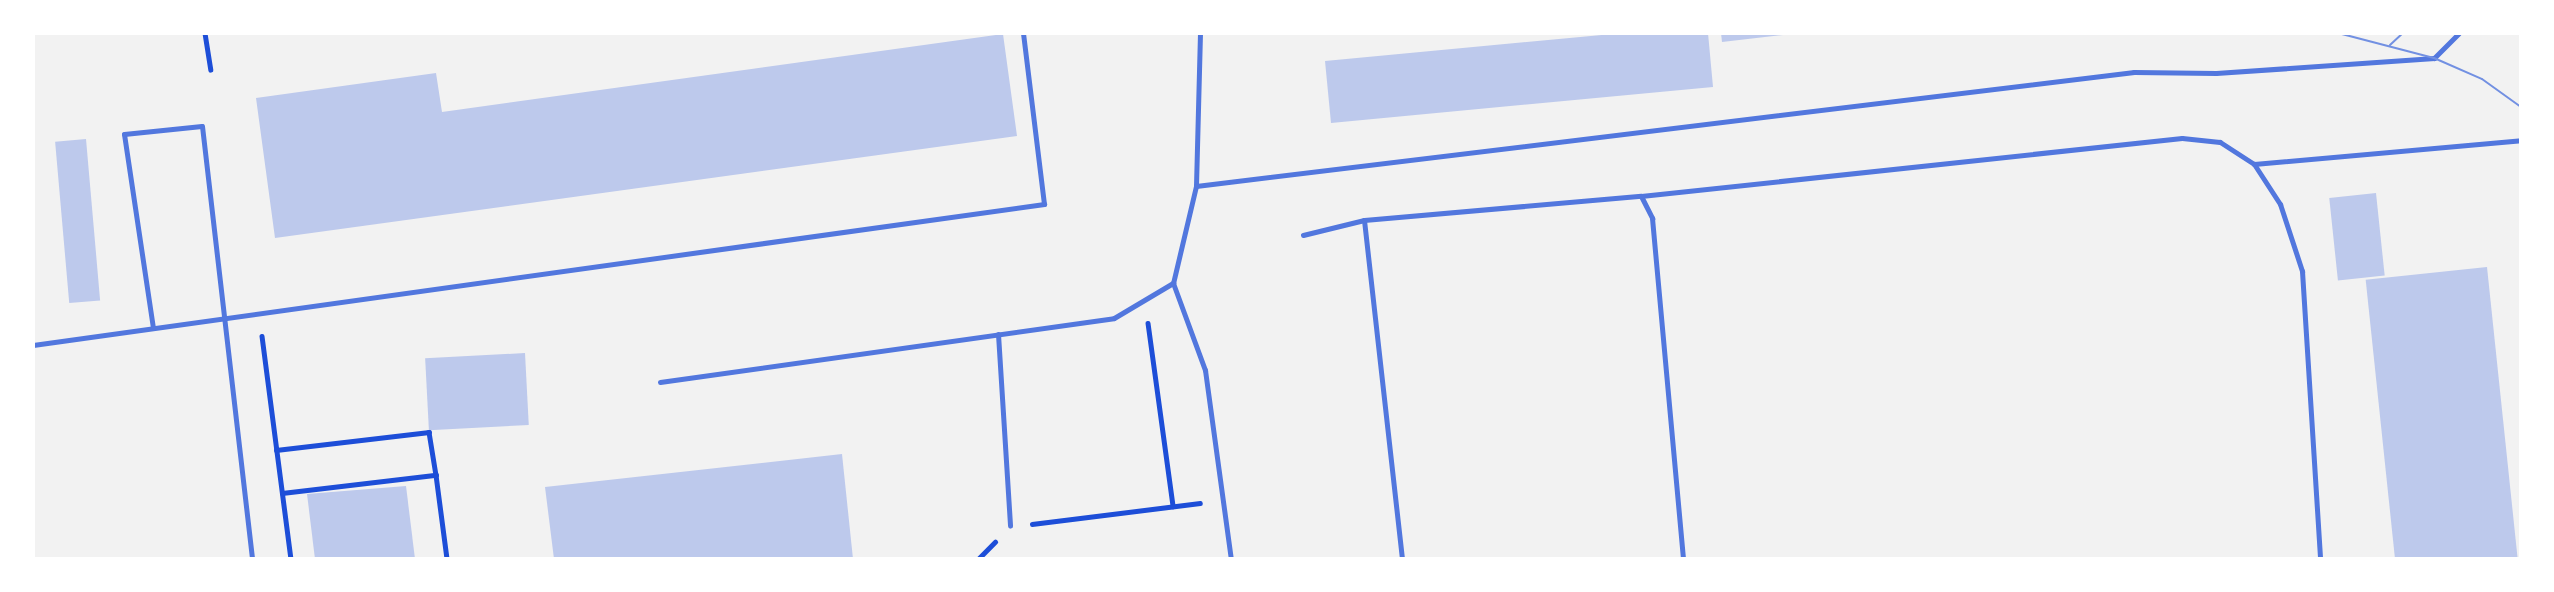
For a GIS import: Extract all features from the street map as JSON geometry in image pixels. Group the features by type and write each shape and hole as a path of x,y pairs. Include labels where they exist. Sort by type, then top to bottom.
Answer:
{"lane":[{"path":"33,345 1044,204 1023,33"},
{"path":"1200,33 1196,186 1173,283 1206,370 1231,559"},
{"path":"1196,186 2134,72 2216,73 2434,58 2459,33"},
{"path":"153,328 124,134 202,126 252,559"},
{"path":"1303,235 1364,220 1641,196 2182,138 2220,142 2254,164 2280,204 2302,271 2320,559"},
{"path":"2254,164 2521,140"},
{"path":"1641,196 1651,218 1683,559"},
{"path":"1364,220 1402,559"},
{"path":"660,382 1114,318 1173,283"},
{"path":"998,334 1010,526"}],"path":[{"path":"205,33 211,70"},
{"path":"1145,300 1173,506"},
{"path":"259,314 291,559"},
{"path":"276,450 429,432 447,559"},
{"path":"282,493 436,475"},
{"path":"1010,526 1224,500"}],"building":[{"path":"1623,33 1708,33 1713,87 1331,123 1325,61"},
{"path":"1721,33 1783,33 1783,35 1722,42"},
{"path":"1003,34 1017,136 275,238 256,98 436,73 442,112"},
{"path":"86,139 100,300 69,303 55,142"},
{"path":"2376,193 2385,276 2338,280 2329,198"},
{"path":"2487,267 2518,559 2395,559 2366,280"},
{"path":"525,353 529,425 429,430 425,358"},
{"path":"842,454 853,559 554,559 545,487"},
{"path":"406,486 415,559 315,559 307,494"}],"tram line":[{"path":"2338,33 2434,58 2482,79 2521,107"},
{"path":"2390,45 2403,33"}]}
